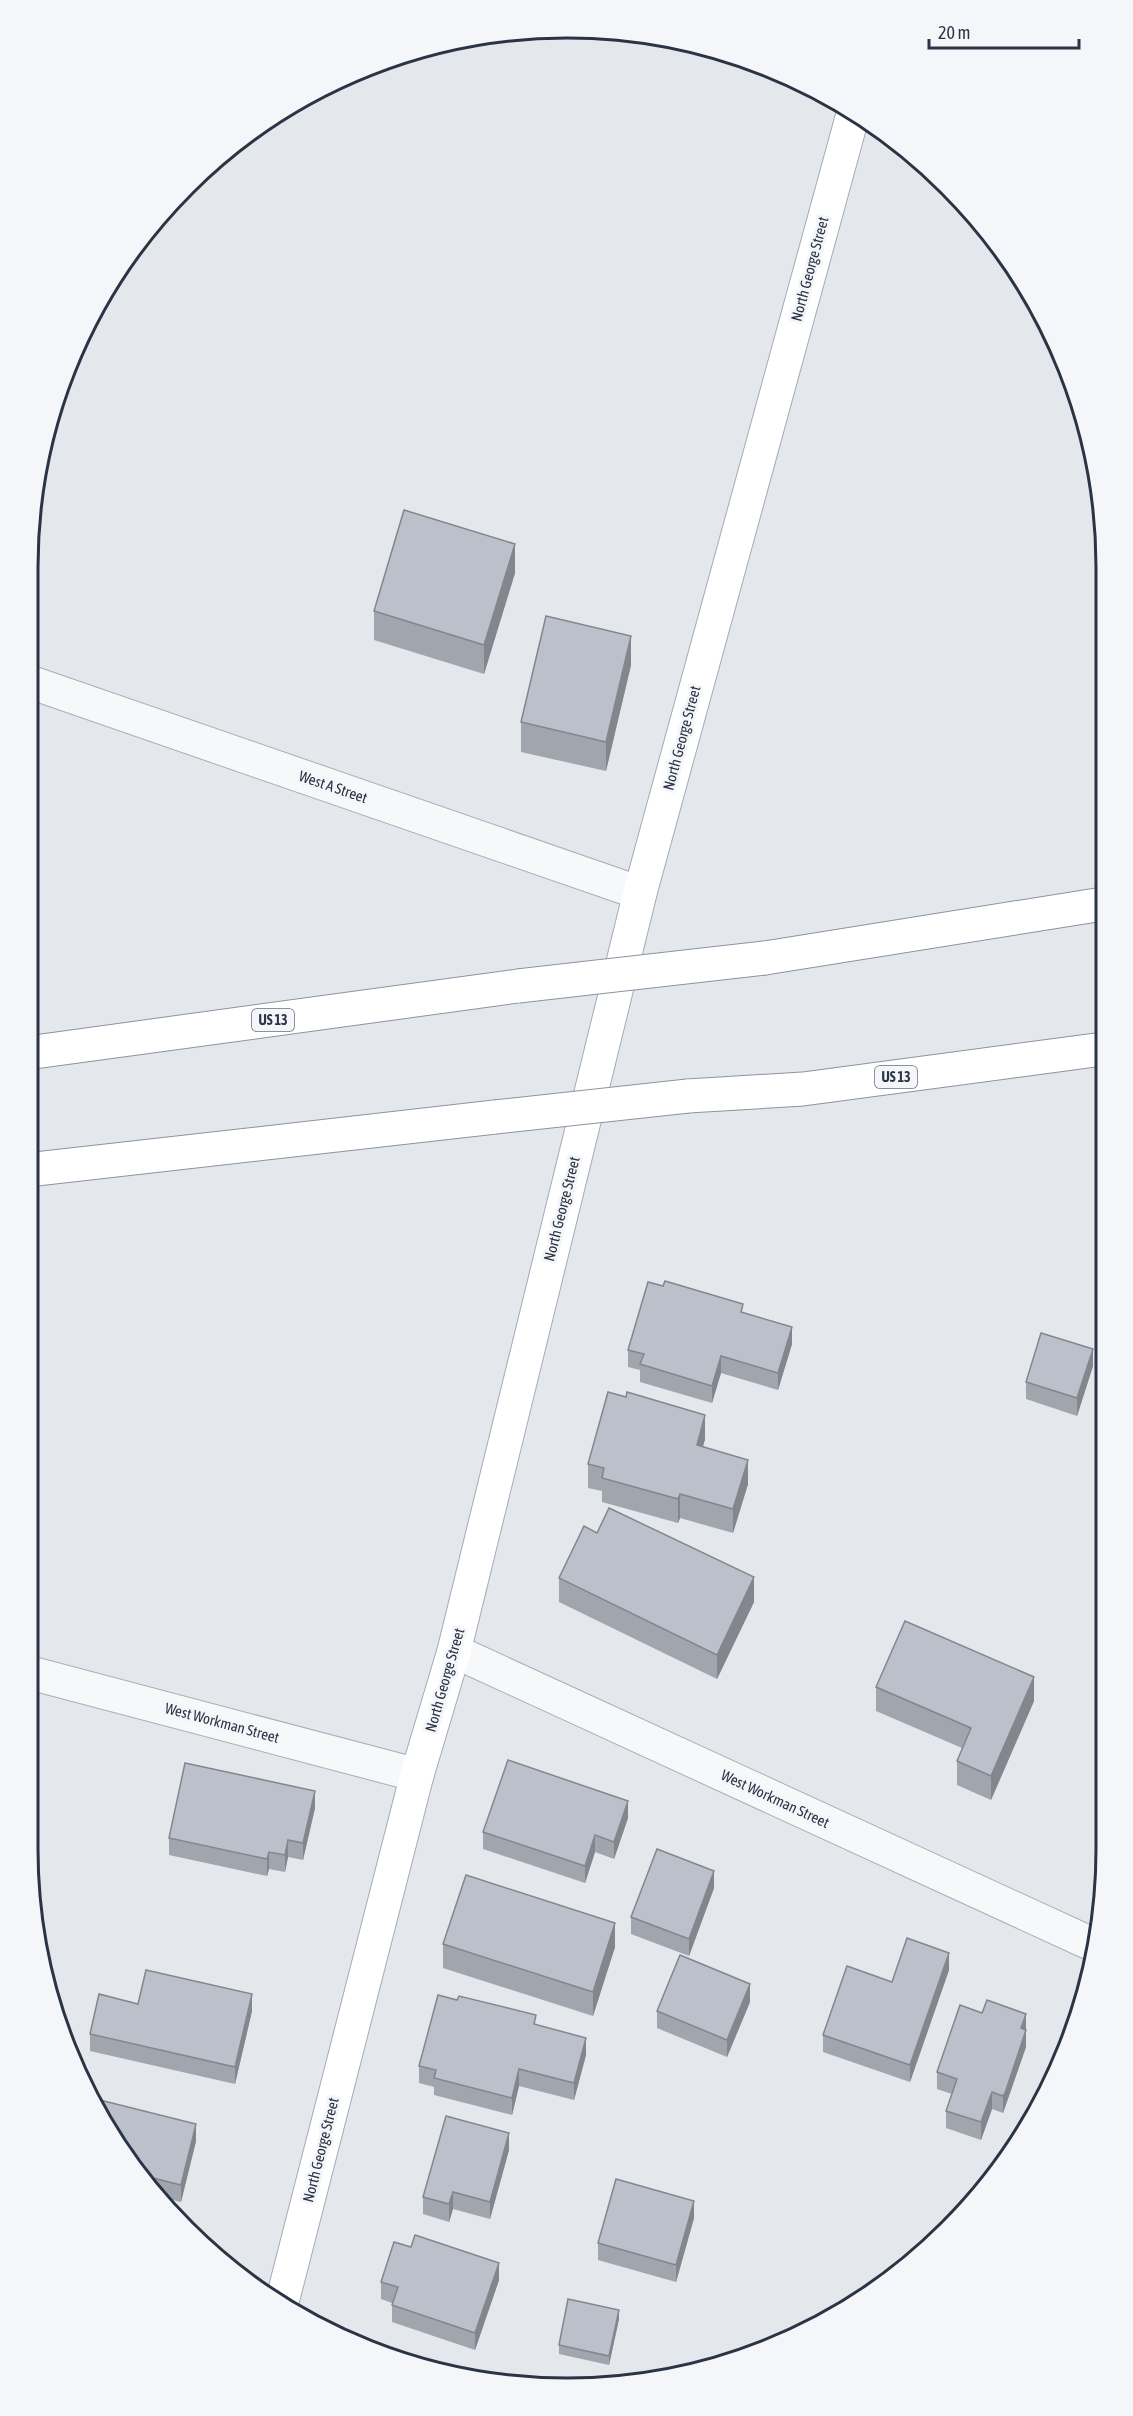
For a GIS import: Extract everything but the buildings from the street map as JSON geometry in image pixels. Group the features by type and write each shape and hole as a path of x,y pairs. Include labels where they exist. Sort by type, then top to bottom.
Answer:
{"main road":[{"name":"North George Street","path":"284,2296 417,1775 454,1651 640,893 851,121"},
{"name":"US 13","path":"38,1051 518,986 765,958 1096,905"},
{"name":"US 13","path":"38,1169 688,1096 803,1089 1096,1050"}],"street":[{"name":"West A Street","path":"38,685 640,893"},
{"name":"West Workman Street","path":"454,1651 1087,1942"},
{"name":"West Workman Street","path":"38,1675 417,1775"}]}
